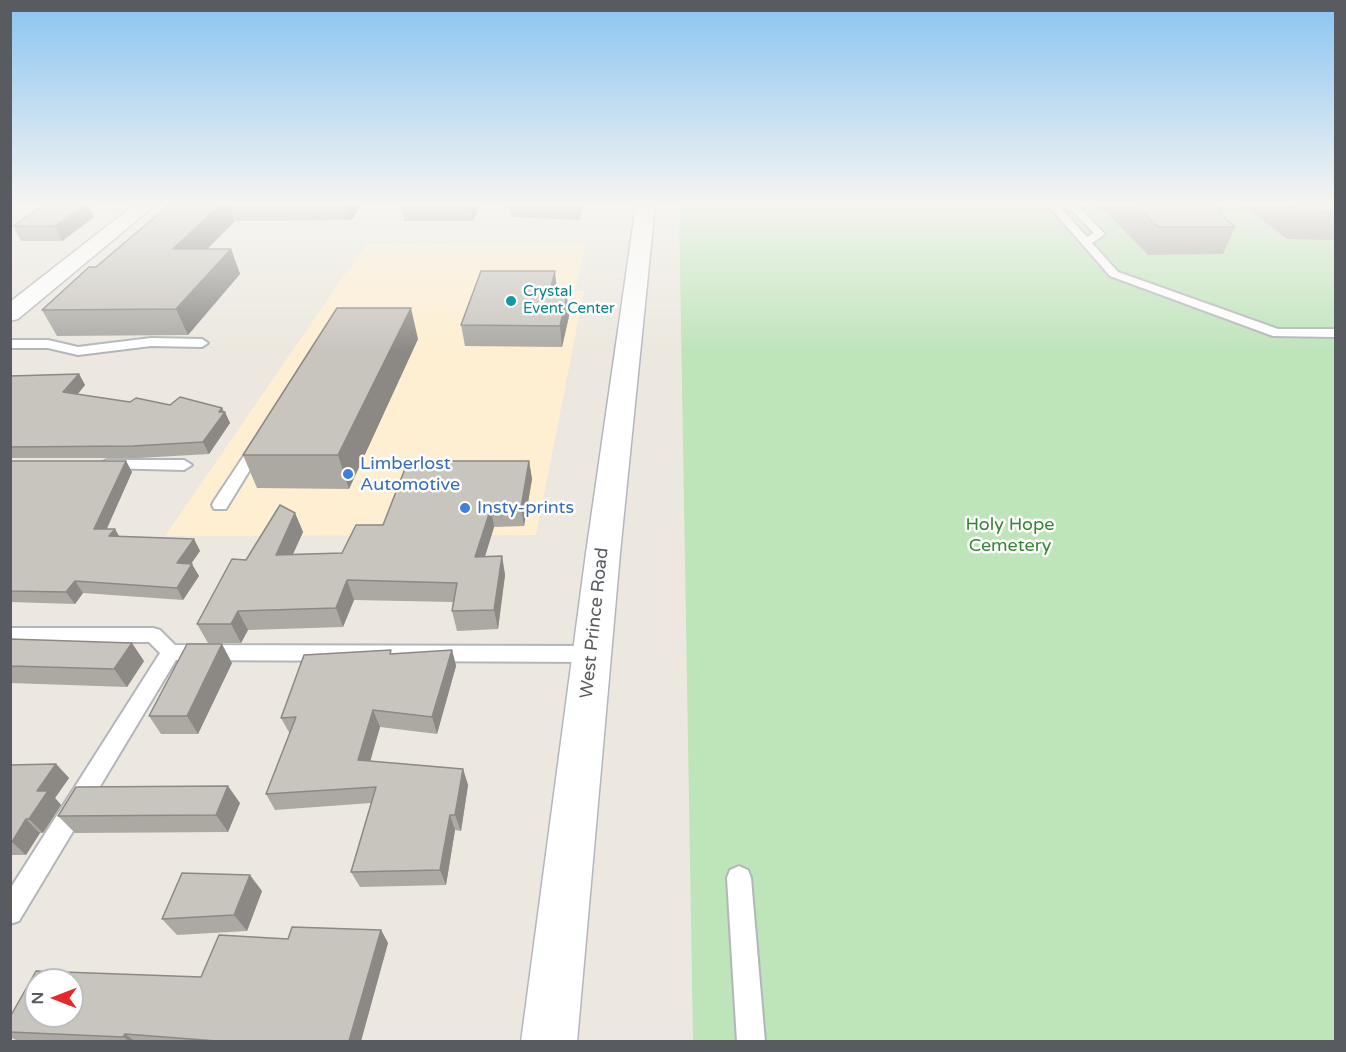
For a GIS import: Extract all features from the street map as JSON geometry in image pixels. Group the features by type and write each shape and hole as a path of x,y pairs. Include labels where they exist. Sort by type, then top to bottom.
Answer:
{"main road":[{"path":"10,314 85,254"},
{"name":"West Prince Road","path":"549,1041 591,654 640,254"}],"lane":[{"path":"1097,254 1114,273 1277,333 1335,333"},
{"path":"10,344 48,344 78,351 151,342 202,343"},
{"path":"220,505 269,428"},
{"path":"92,465 184,465"},
{"path":"10,635 153,634 171,652 591,654"},
{"path":"10,912 171,652"},
{"path":"739,878 752,1041"}],"shaded area":[{"path":"359,254 583,254 575,291 584,291 536,535 165,536"}],"green space":[{"name":"Holy Hope Cemetery","path":"680,254 1335,254 1335,1041 693,1041"}],"building":[{"path":"111,254 226,254 176,309 42,310 89,267 96,267"},
{"path":"481,271 555,271 550,291 553,291 552,296 567,296 560,326 461,325"},
{"path":"337,308 411,308 338,455 243,455"},
{"path":"79,374 63,392 130,402 136,398 170,405 180,397 222,408 219,412 225,412 203,442 133,446 10,447 10,376"},
{"path":"10,461 126,461 94,529 115,529 109,536 194,539 177,563 192,564 177,588 75,581 66,592 10,591"},
{"path":"408,461 529,461 521,508 491,508 475,557 502,556 494,610 452,611 457,583 347,580 336,608 238,611 231,624 197,624 232,559 246,560 280,505 295,513 276,555 342,553 356,525 383,525"},
{"path":"10,639 132,643 114,669 10,666"},
{"path":"187,644 222,644 187,716 149,716"},
{"path":"391,650 390,654 452,650 432,717 373,710 358,760 463,769 455,815 450,815 440,870 351,872 376,787 266,794 296,717 281,718 304,655"},
{"path":"56,764 37,791 48,791 10,842 10,765"},
{"path":"228,786 216,815 58,816 76,787"},
{"path":"182,873 250,875 234,915 162,919"},
{"path":"292,927 381,930 349,1041 217,1041 125,1034 123,1037 10,1032 10,1017 24,992 24,1028 84,1028 84,973 201,977 219,935 288,939"}],"place":[{"name":"Crystal Event Center","path":"511,301"},
{"name":"Limberlost Automotive","path":"348,474"},
{"name":"Insty-prints","path":"465,508"}]}
